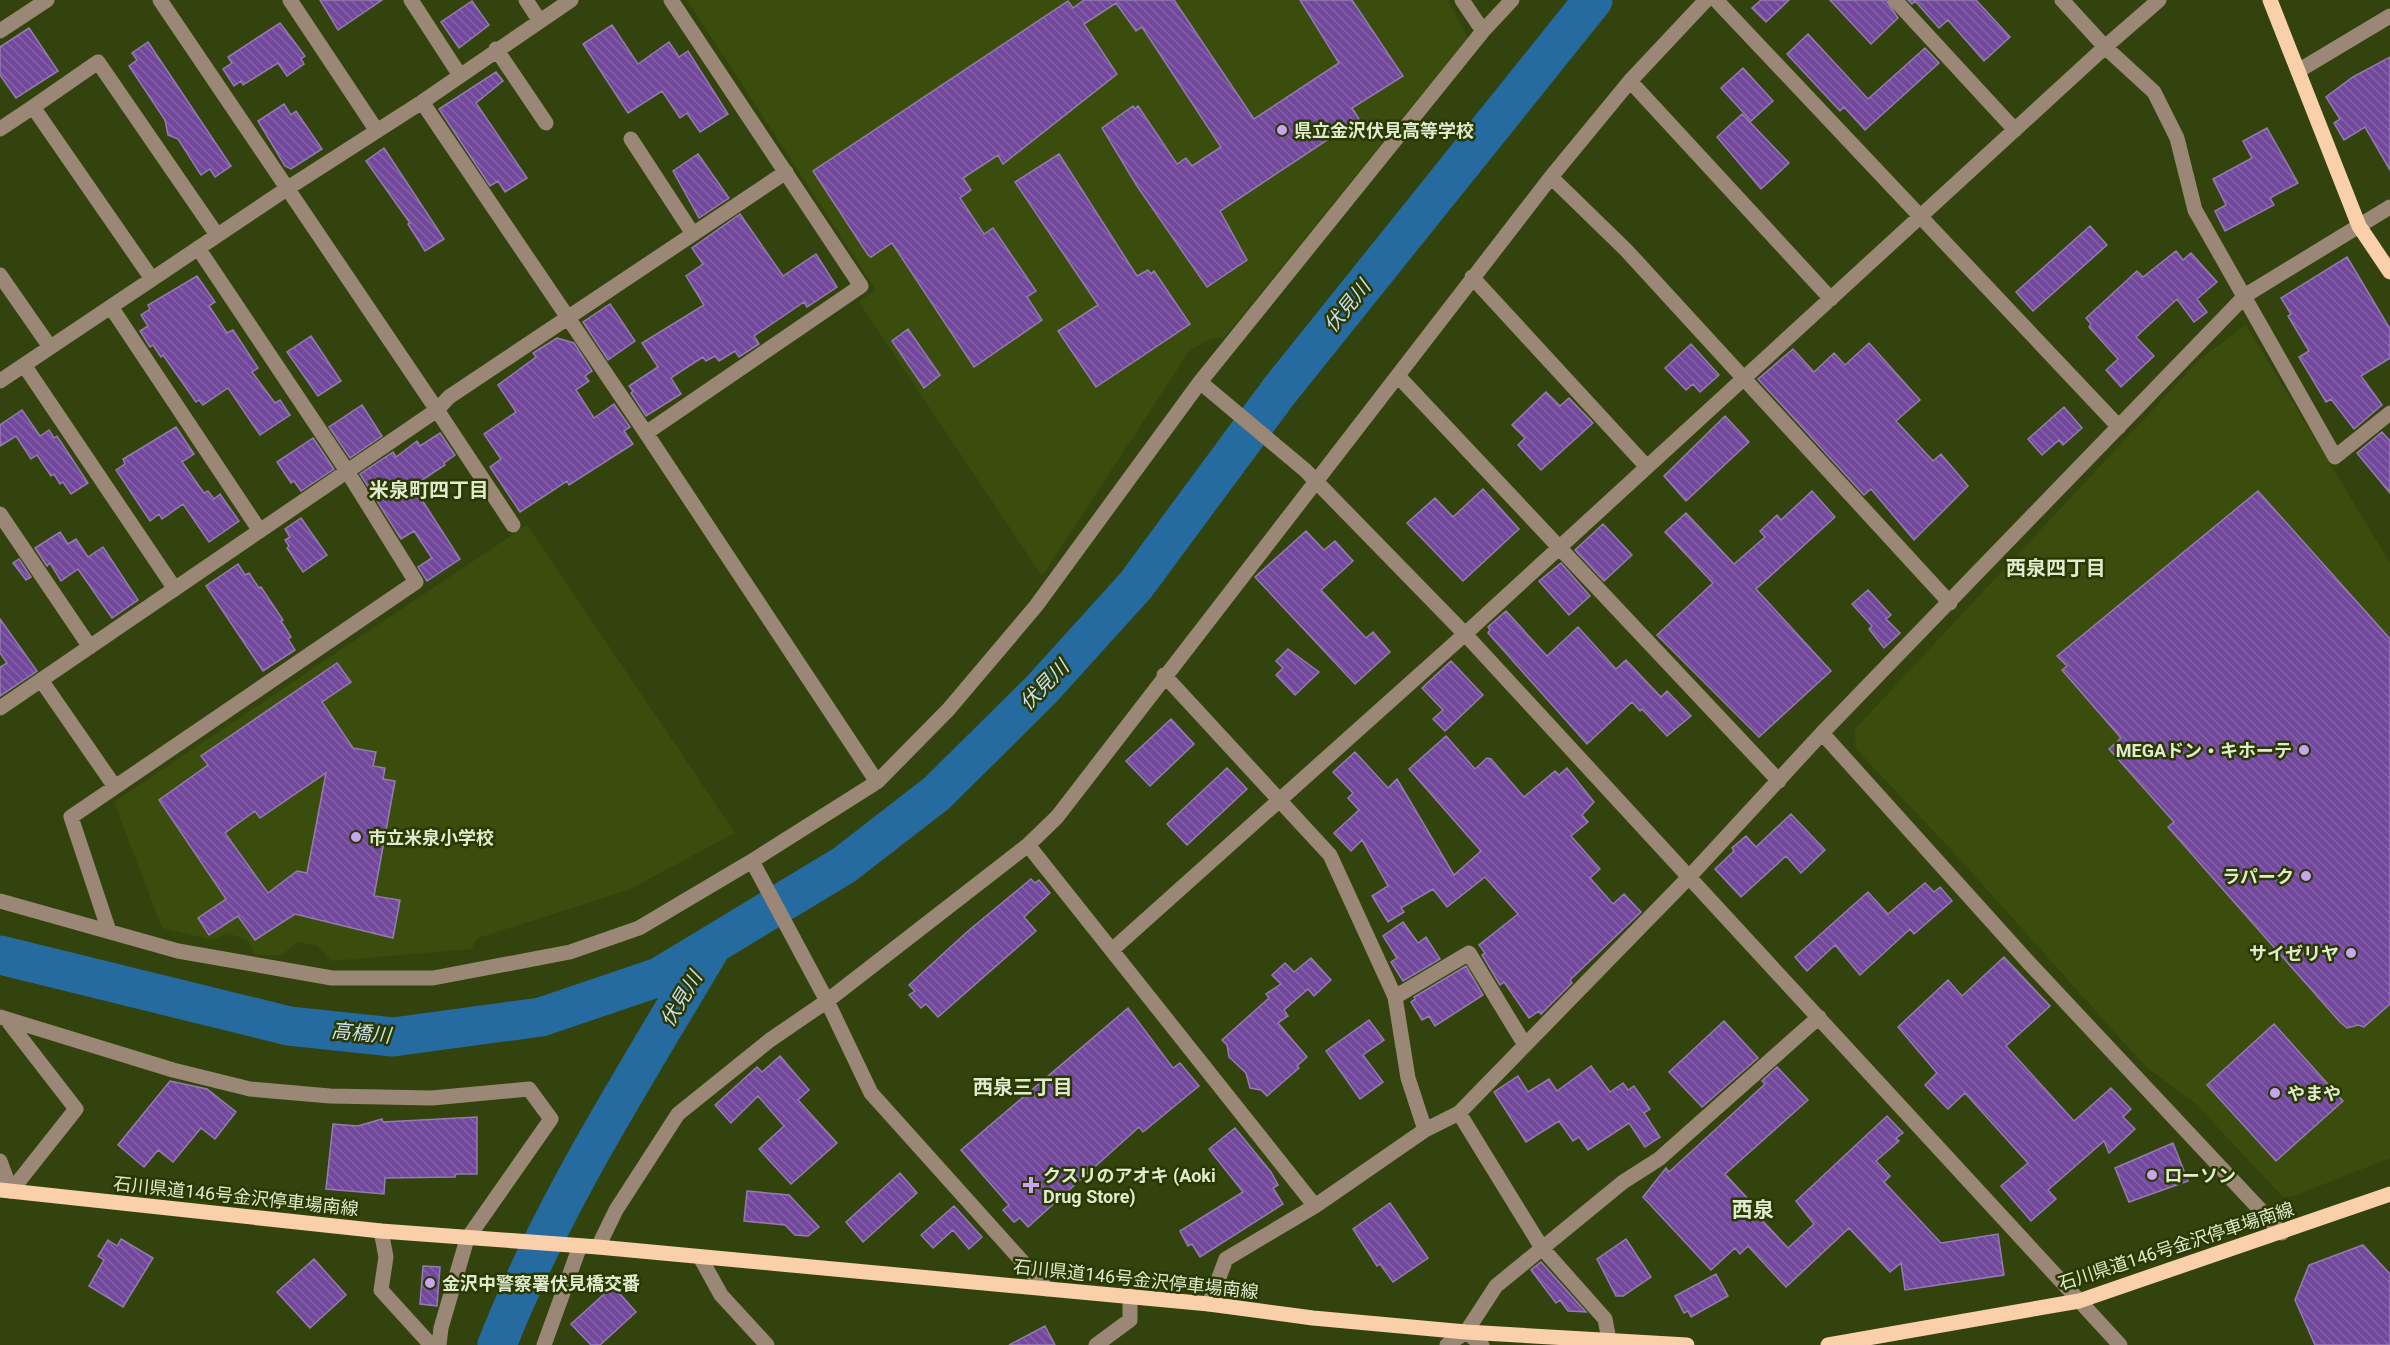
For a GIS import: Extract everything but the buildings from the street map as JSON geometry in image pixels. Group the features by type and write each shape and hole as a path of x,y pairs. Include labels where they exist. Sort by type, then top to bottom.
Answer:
{"main road":[{"path":"2270,0 2359,226 2390,272"},
{"name":"石川県道146号金沢停車場南線","path":"5,1190 381,1231 598,1247 1047,1288 1209,1304 1313,1318 1466,1332 1687,1345"},
{"name":"石川県道146号金沢停車場南線","path":"1828,1345 2079,1301 2390,1194"}],"street":[{"path":"160,0 513,525"},
{"path":"290,0 377,131"},
{"path":"411,0 459,74"},
{"path":"526,0 539,20"},
{"path":"0,381 288,188 422,102 459,74 571,0"},
{"path":"646,433 861,286 671,0"},
{"path":"1462,0 1483,31"},
{"path":"0,901 178,951 332,978 433,978 570,952 639,928 754,868 877,782 948,710 1036,606 1483,31 1512,0"},
{"path":"598,1247 616,1210 678,1114 770,1040 1028,845 1057,817 1311,475 1398,376 1472,277 1630,81 1706,0"},
{"path":"1716,0 2119,427"},
{"path":"1896,0 2015,130"},
{"path":"2062,0 2105,47 2154,92 2177,138 2195,210 2246,295 2335,457 2390,413"},
{"path":"1112,950 1465,634 2159,0"},
{"path":"0,31 37,3"},
{"path":"2298,71 2390,16"},
{"path":"496,50 546,123"},
{"path":"0,129 98,62 218,235"},
{"path":"1630,81 1831,299"},
{"path":"422,102 646,433 877,782"},
{"path":"33,107 152,279"},
{"path":"631,139 693,234"},
{"path":"0,708 437,410 449,397 786,172"},
{"path":"1551,177 1626,250 1950,603"},
{"path":"1209,1304 1226,1259 1315,1206 1425,1130 1459,1113 1690,876 1822,734 2246,295 2390,207"},
{"path":"110,931 71,817 416,582 347,471 198,248"},
{"path":"0,275 50,347"},
{"path":"1472,277 1647,467"},
{"path":"111,306 260,531"},
{"path":"24,365 175,589"},
{"path":"1398,376 1779,781"},
{"path":"1205,386 1311,475 1465,634 2120,1345"},
{"path":"0,514 90,647"},
{"path":"1164,675 1330,855 1395,997 1408,1078 1425,1130"},
{"path":"41,680 115,787"},
{"path":"1822,734 2030,964 2282,1233"},
{"path":"1028,845 1315,1206"},
{"path":"754,868 825,998 871,1093 1047,1288"},
{"path":"1395,997 1469,953 1525,1045"},
{"path":"1447,1345 1466,1332 1496,1286 1623,1182 1659,1159 1819,1017"},
{"path":"3,1021 76,1109 5,1190"},
{"path":"3,1021 173,1070 250,1089 330,1096 432,1098 529,1089 551,1119 467,1239 441,1328 439,1345"},
{"path":"1459,1113 1542,1248 1605,1319 1609,1340"},
{"path":"0,1161 5,1190"},
{"path":"381,1231 386,1257 381,1290 431,1345"},
{"path":"544,1345 580,1246"},
{"path":"700,1257 721,1295 767,1345"},
{"path":"1096,1345 1130,1320 1130,1296"},
{"path":"1466,1332 1482,1345"}],"shaded area":[{"path":"687,0 1447,0 1468,37 1224,338 1212,338 1190,350 1042,576 859,302 876,290"},
{"path":"2246,325 2390,563 2390,1158 2294,1196 2283,1197 2195,1103 2145,1066 1957,856 1856,749 1855,729 2201,358"},
{"path":"527,525 735,833 628,890 478,938 471,949 332,961 316,945 297,942 282,955 255,955 248,940 227,933 214,940 162,928 114,802"}],"waterway":[{"name":"伏見川","path":"0,955 289,1026 393,1037 541,1017 659,977 844,865 937,793 1041,690 1136,585 1280,390 1593,0"},
{"name":"伏見川","path":"497,1345 519,1293 569,1192 710,949"}],"place":[{"name":"県立金沢伏見高等学校","path":"1282,130"},
{"name":"MEGAドン・キホーテ","path":"2304,750"},
{"name":"市立米泉小学校","path":"356,837"},
{"name":"ラパーク","path":"2306,876"},
{"name":"サイゼリヤ","path":"2351,953"},
{"name":"やまや","path":"2275,1093"},
{"name":"ローソン","path":"2152,1175"},
{"name":"クスリのアオキ (Aoki Drug Store)","path":"1031,1185"},
{"name":"金沢中警察署伏見橋交番","path":"430,1283"}],"district":[{"name":"米泉町四丁目","path":"429,490"},
{"name":"西泉四丁目","path":"2056,568"},
{"name":"西泉三丁目","path":"1023,1087"},
{"name":"西泉","path":"1753,1210"}],"water label":[{"name":"高橋川","path":"361,1033"}]}
